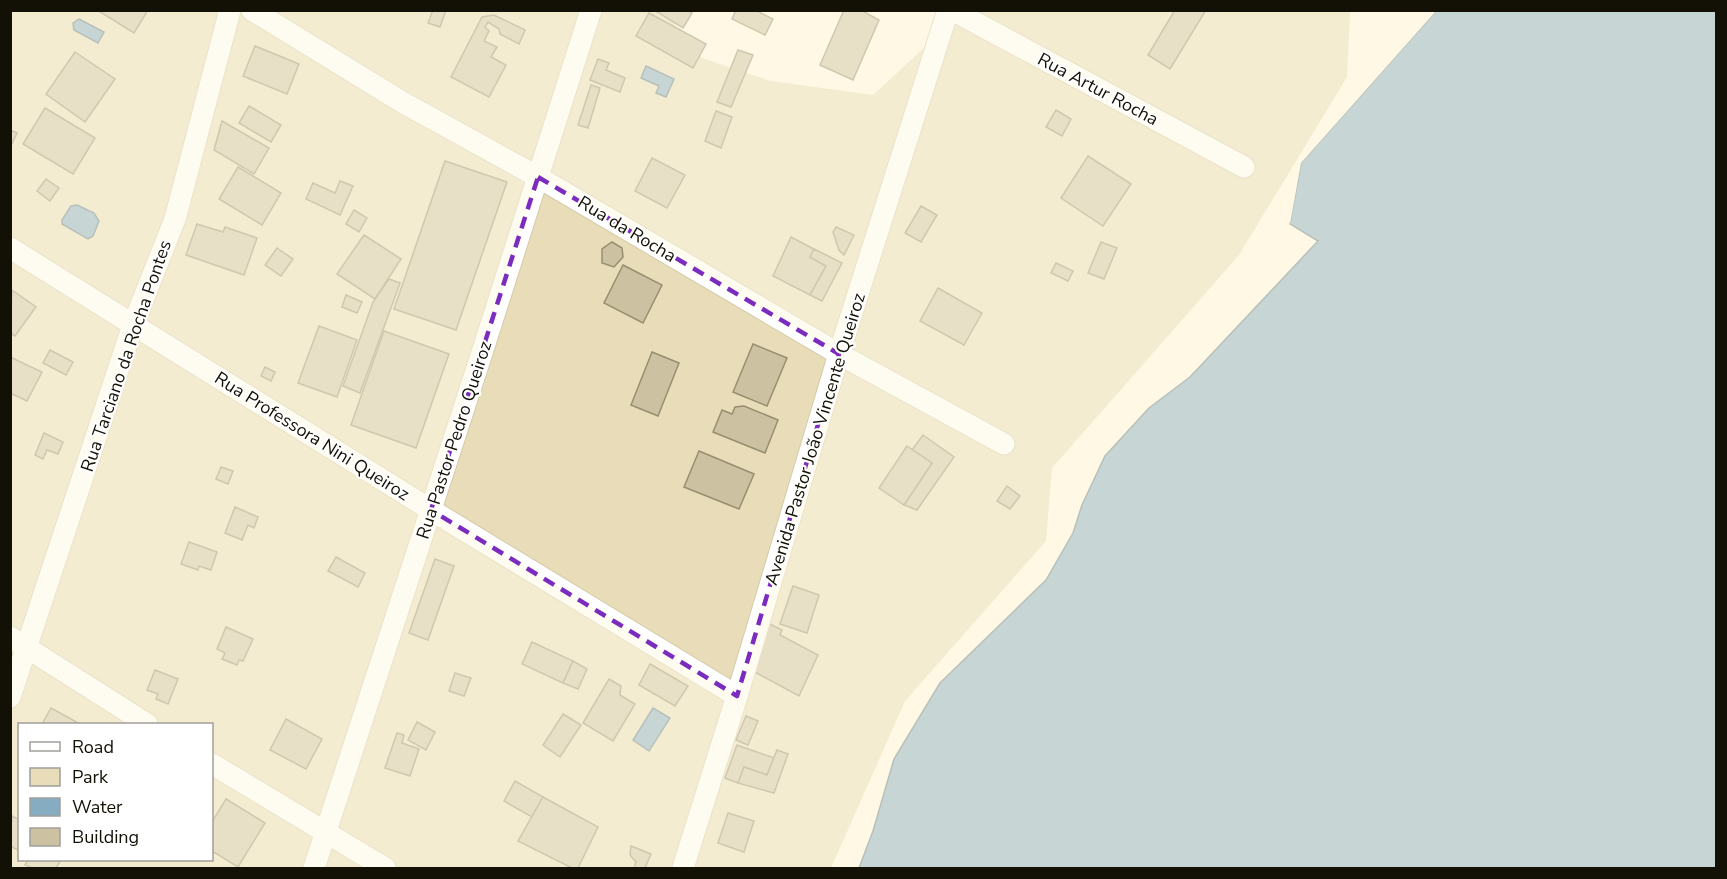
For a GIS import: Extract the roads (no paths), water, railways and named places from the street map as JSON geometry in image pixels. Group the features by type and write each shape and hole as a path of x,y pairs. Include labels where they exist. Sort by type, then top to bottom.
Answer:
{"street":[{"name":"Rua Tarciano da Rocha Pontes","path":"10,698 19,642 133,325 175,219 230,10"},
{"name":"Rua da Rocha","path":"252,10 402,102 538,177 839,354 1004,444"},
{"name":"Rua Pastor Pedro Queiroz","path":"314,868 591,10"},
{"name":"Rua Artur Rocha","path":"950,10 1244,168"},
{"name":"Avenida Pastor João Vincente Queiroz","path":"682,868 737,696 839,354 950,10"},
{"name":"Rua Professora Nini Queiroz","path":"10,248 431,510 737,696"},
{"path":"19,642 145,723"},
{"path":"213,765 385,868"}],"water":[{"path":"1436,11 1716,11 1716,868 859,868 873,831 894,759 940,683 1046,580 1073,533 1082,505 1105,456 1149,408 1190,377 1318,241 1290,224 1301,163"},
{"path":"79,19 104,32 98,43 74,30 73,23"},
{"path":"646,66 674,79 666,97 656,93 659,86 641,78"},
{"path":"77,205 94,213 99,221 93,236 88,239 62,224 71,206"},
{"path":"653,708 670,718 649,751 633,740"}]}
